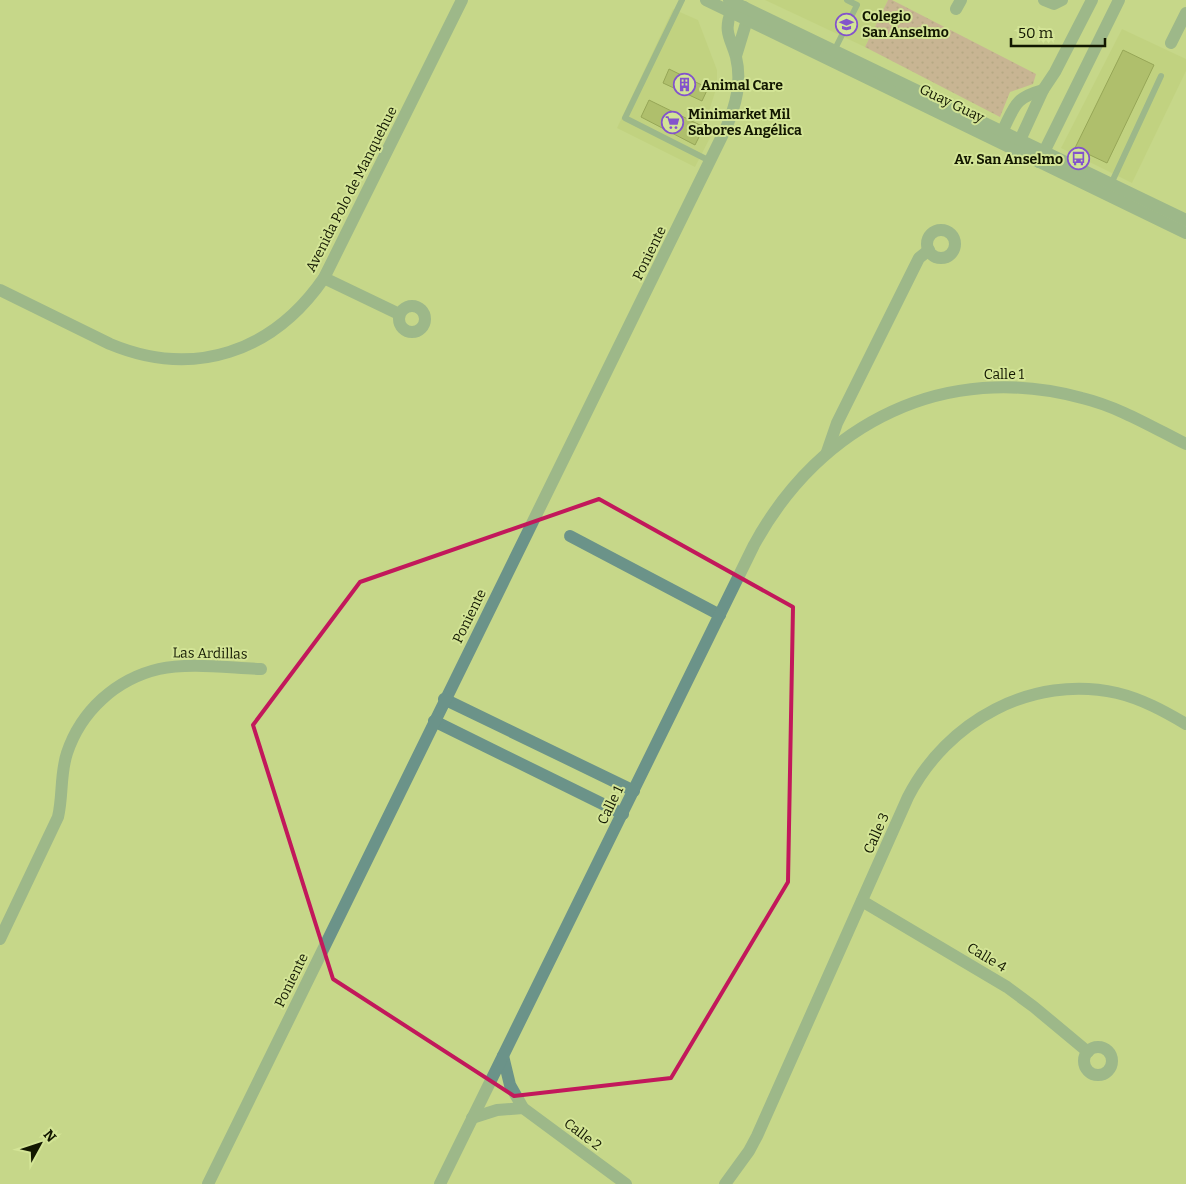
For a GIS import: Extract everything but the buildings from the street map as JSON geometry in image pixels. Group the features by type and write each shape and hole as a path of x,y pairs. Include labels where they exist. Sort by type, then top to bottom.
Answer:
{"street":[{"name":"Avenida Polo de Manquehue","path":"0,290 125,350 153,357 179,359 225,353 241,348 269,333 297,312 324,278 462,0"},
{"name":"Guay Guay","path":"706,0 730,6 746,4 832,55 1042,157 1111,184 1186,220"},
{"path":"1044,0 1054,4 1062,0"},
{"path":"1020,140 1043,90 1055,72 1092,0"},
{"path":"1042,157 1119,0"},
{"path":"746,4 748,20"},
{"name":"Poniente","path":"208,1184 444,699 710,161 734,108 738,78 736,56 728,35 727,24 730,6"},
{"name":"Guay Guay","path":"730,6 748,20 832,55 1020,140 1042,157 1096,190 1186,233"},
{"path":"1170,43 1186,13"},
{"name":"Poniente","path":"736,56 748,20"},
{"path":"1002,132 1018,102 1027,95 1043,90"},
{"path":"1096,190 1104,189 1111,184 1115,196 1121,202"},
{"name":"Calle 1","path":"827,452 835,428 913,270 920,258 929,250"},
{"path":"324,278 399,314"},
{"name":"Calle 1","path":"440,1184 754,545 790,490 827,452 868,424 913,403 965,390 1006,387 1042,390 1084,398 1127,414 1186,444"},
{"path":"570,536 720,614"},
{"name":"Las Ardillas","path":"0,939 58,817 63,772 70,745 82,721 97,703 116,688 158,669 195,666 261,669"},
{"name":"Calle 3","path":"716,1184 728,1180 757,1136 908,796 922,772 949,740 971,723 995,709 1020,698 1045,692 1090,689 1117,693 1152,705 1186,724"},
{"path":"444,699 634,791"},
{"path":"434,721 622,814"},
{"name":"Calle 4","path":"862,901 1007,987 1088,1052"},
{"name":"Calle 2","path":"503,1056 510,1085 523,1108 626,1184"},
{"path":"472,1118 497,1110 523,1108"}],"lane":[{"path":"682,0 625,118 710,161"},
{"path":"832,55 857,5 847,0"},
{"path":"1111,184 1162,76"}],"highlighted area":[{"path":"599,499 793,607 788,882 671,1078 514,1096 333,979 253,725 360,582"}],"shaded area":[{"name":"Colegio San Anselmo","path":"765,0 888,0 865,47"},
{"path":"888,0 892,0 1036,74 1033,84 1010,92 1000,117 865,47"},
{"path":"673,9 698,20 717,70 717,86 704,127 713,132 695,167 617,128"},
{"path":"1122,29 1186,59 1186,71 1132,183 1061,148"}],"place":[{"name":"Colegio San Anselmo","path":"846,24"},
{"name":"Animal Care","path":"685,85"},
{"name":"Minimarket Mil Sabores Angélica","path":"672,122"},
{"name":"Av. San Anselmo","path":"1079,159"}]}
